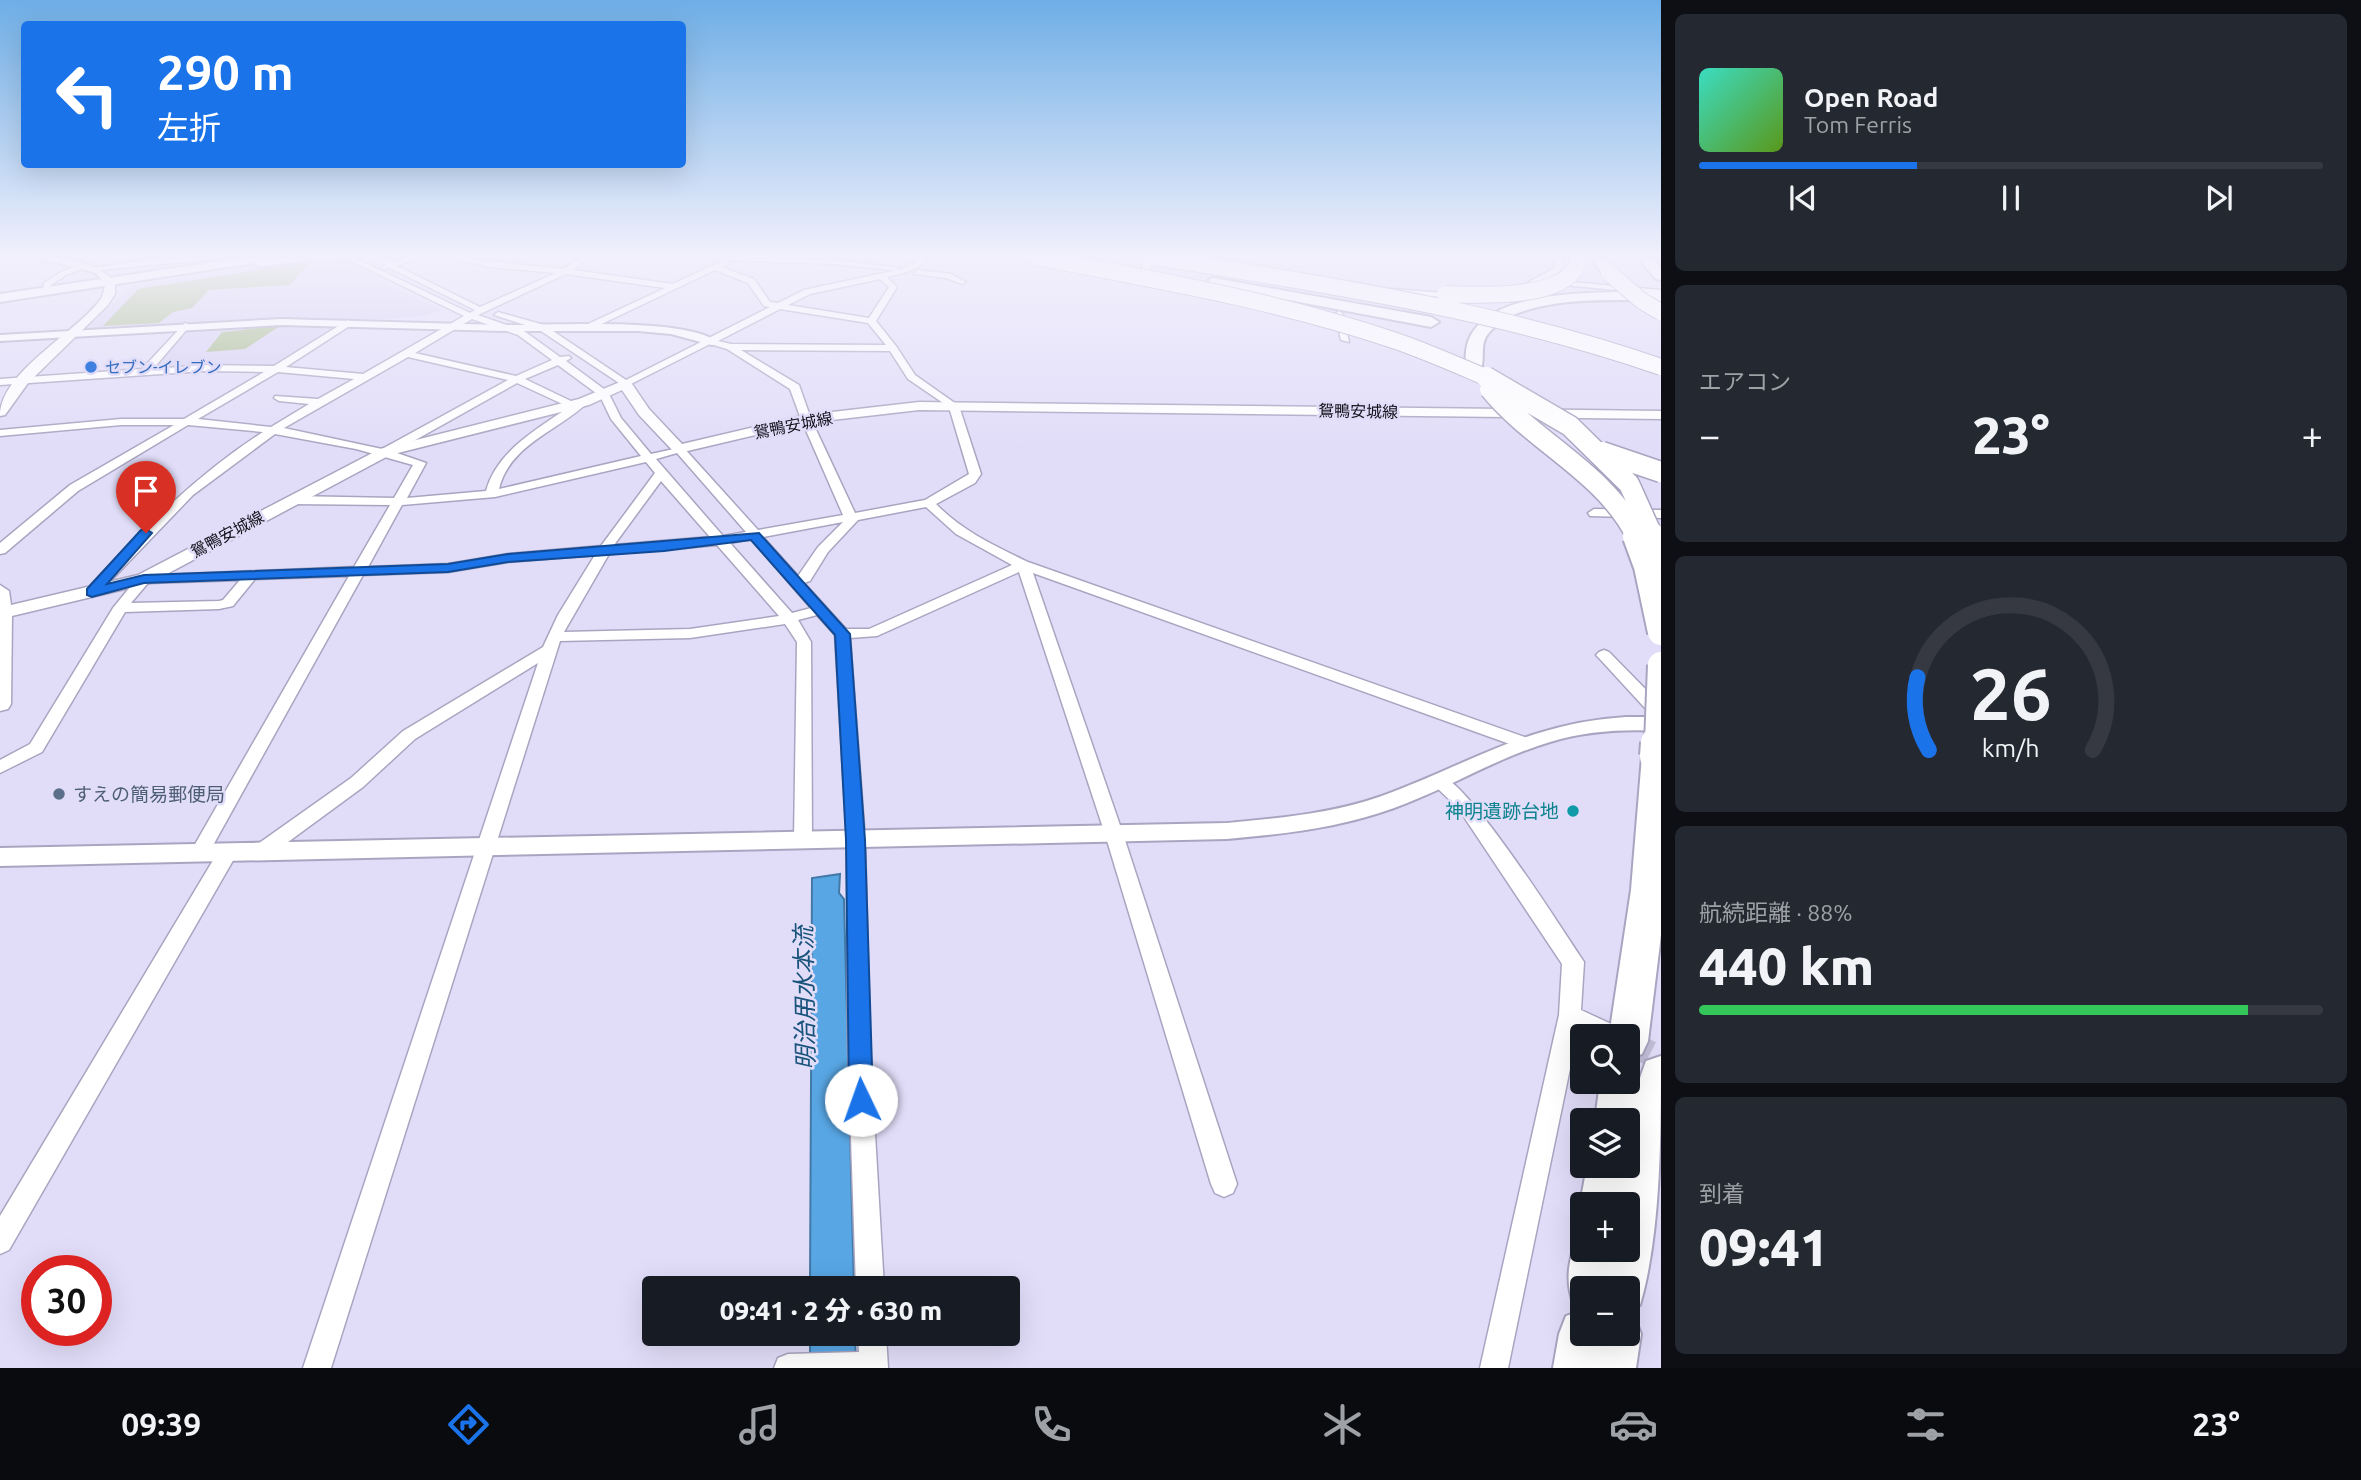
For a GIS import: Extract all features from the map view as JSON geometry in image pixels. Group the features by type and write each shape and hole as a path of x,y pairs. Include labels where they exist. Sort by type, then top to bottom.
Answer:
{"highway":[{"path":"1308,321 1366,341 1451,382"},
{"path":"1334,321 1397,340 1475,372 1545,411 1610,462 1641,504 1653,526 1661,555"},
{"path":"1443,321 1661,367"},
{"path":"1444,321 1661,359"},
{"path":"1493,321 1479,334 1475,345 1475,367 1503,405 1616,504 1633,529 1649,572 1661,632"},
{"path":"1507,321 1571,337 1661,367"},
{"path":"1472,393 1579,443 1661,472"},
{"path":"1630,1024 1649,890 1661,665"},
{"path":"1625,1276 1661,1075"},
{"path":"1579,1368 1582,1346"},
{"path":"1611,1368 1614,1346"}],"main road":[{"path":"0,412 23,380 86,321"},
{"path":"614,389 644,412 676,450"},
{"name":"鴛鴨安城線","path":"1,613 144,579 385,452 578,403 614,389"},
{"name":"鴛鴨安城線","path":"676,450 806,419 919,407 1661,415"},
{"path":"0,591 0,703"}],"street":[{"path":"92,592 163,513 226,462 320,402 465,321"},
{"path":"484,321 521,333 557,360 614,389"},
{"path":"516,321 536,327 583,354 614,389 616,419 790,620 804,642 806,839"},
{"path":"589,327 596,321"},
{"path":"614,389 754,321"},
{"path":"0,767 36,748 120,608 144,579 448,568 508,558 722,541 929,503 971,480 975,474 954,406 911,377 893,348 871,321"},
{"path":"1341,321 1346,340"},
{"path":"0,338 271,322 504,328 589,327 671,331 730,347 893,348"},
{"path":"0,550 74,488 188,422 348,323"},
{"path":"146,371 185,326"},
{"path":"730,347 795,387 806,419 852,520 823,550 805,578 797,581"},
{"path":"409,354 517,379 578,403"},
{"path":"385,452 517,379 557,360 583,354"},
{"path":"0,382 205,368 276,369 364,377"},
{"path":"279,398 320,402"},
{"path":"492,492 493,483 501,467 549,424 578,403"},
{"path":"0,433 159,421 188,422 274,431 385,452 420,463 199,853"},
{"path":"292,500 400,502 492,492 676,450 842,634 869,1276"},
{"path":"317,1368 552,643 576,592 631,510 661,474"},
{"path":"929,503 947,525 1023,565 1524,743"},
{"path":"1594,513 1661,514"},
{"path":"842,634 872,633 1023,565"},
{"path":"1023,565 1114,834 1224,1184"},
{"path":"120,608 228,603 251,575"},
{"path":"262,851 350,787 409,735 552,643 663,636 790,620 822,609"},
{"path":"1604,654 1661,715"},
{"path":"0,857 1227,831 1320,822 1370,809 1524,743 1579,728 1625,722 1659,740"},
{"path":"1440,781 1464,803 1573,962 1570,1015 1494,1368"},
{"path":"0,1241 228,852"},
{"path":"1570,1015 1589,1024"},
{"path":"788,1368 874,1367 873,1346"}],"shaded area":[{"path":"94,321 251,321 85,329"},
{"path":"262,325 336,327 274,367 151,369 183,330"}],"green space":[{"path":"108,321 162,321 159,323 103,326"},
{"path":"280,326 245,349 206,352 222,332"}],"water":[{"name":"明治用水本流","path":"840,874 839,893 844,899 854,1276 810,1276 812,878"},
{"path":"810,1346 855,1346 856,1368 810,1368"}],"tunnel":[{"path":"1640,1048 1661,1059"}],"place":[{"name":"セブン-イレブン","path":"91,367"},
{"name":"すえの簡易郵便局","path":"59,794"},
{"name":"神明遺跡台地","path":"1573,811"}],"route":[{"path":"146,533 92,592 144,579 448,568 508,558 664,547 754,536 842,634 856,840 861,1100"}]}
